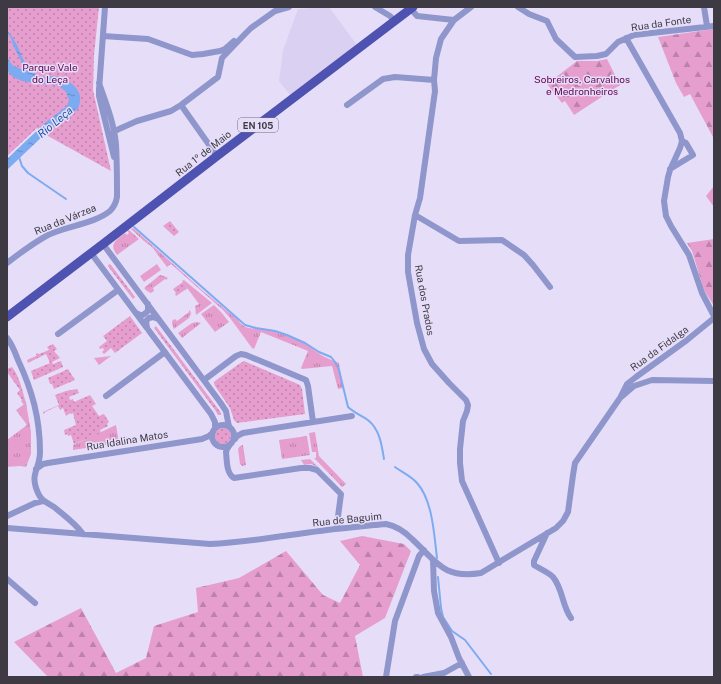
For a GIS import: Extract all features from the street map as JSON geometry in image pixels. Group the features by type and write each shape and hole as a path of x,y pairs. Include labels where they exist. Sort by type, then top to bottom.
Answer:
{"main road":[{"name":"Rua 1º de Maio","path":"8,317 412,8"}],"street":[{"name":"Rua da Várzea","path":"105,7 99,96 112,152 116,162"},
{"path":"110,140 111,135 114,132 124,126 171,111 181,105 218,77 222,58 251,28 275,12 289,7"},
{"path":"375,7 390,16 395,21"},
{"name":"Rua dos Prados","path":"471,7 454,20 441,39 438,49 434,80 435,91 420,198 415,215 408,255 408,272 417,323 424,349 432,364 449,384 466,400 468,405 463,421 460,449 462,481 499,563"},
{"name":"Rua da Fonte","path":"518,7 529,14 547,20 556,39 575,56 597,56 606,54 618,42 634,35 711,26"},
{"path":"704,7 711,26"},
{"path":"412,8 417,16 454,20"},
{"path":"103,36 148,39 192,55 220,51 245,34"},
{"path":"626,38 680,134 682,141 686,143 693,155 670,170"},
{"path":"203,54 209,56 220,56 222,58"},
{"path":"347,105 383,79 394,77 434,80"},
{"name":"Rua da Várzea","path":"7,263 31,244 40,239 60,230 97,218 110,210 115,204 117,197 116,144 109,110 99,83"},
{"path":"181,105 217,156"},
{"name":"Rua da Fidalga","path":"620,398 627,384 687,340 714,317 702,293 689,255 666,216 664,201 668,177 682,141"},
{"path":"415,215 459,241 502,240 524,255 550,288"},
{"path":"103,244 226,411 228,424 235,435 234,439"},
{"path":"91,253 213,417 215,424 212,436 214,443 225,450 226,454"},
{"path":"58,334 118,290"},
{"path":"135,312 140,315 145,314 148,310 147,303"},
{"path":"148,330 146,321 149,318 155,317 161,321"},
{"path":"8,337 29,384 34,400 39,429 40,456 34,478 38,493 43,500 53,506 78,527 83,534"},
{"path":"106,396 165,352"},
{"path":"204,380 236,356 241,354 246,355 306,380 313,422"},
{"name":"Rua de Baguim","path":"7,528 210,544 385,524 395,526 404,531 444,569 462,575 481,573 556,528 563,521 568,512 575,463 620,398 634,386 652,380 714,381"},
{"path":"214,430 222,425 231,428 239,434 352,416"},
{"name":"Rua Idalina Matos","path":"36,469 43,464 54,462 202,439 209,436 214,430"},
{"path":"243,433 237,436 226,449 229,474 234,478 301,468 314,468 341,492 342,496 337,529"},
{"name":"Rua Idalina Matos","path":"202,439 210,440 214,443"},
{"path":"221,447 224,448 229,446"},
{"path":"40,456 45,460 54,462"},
{"path":"40,456 43,463 46,464"},
{"path":"7,516 43,500"},
{"path":"548,533 534,561 534,565 553,577 565,603 566,611 571,618"},
{"path":"386,677 395,621 419,556 424,550"},
{"path":"433,560 434,591 438,613 451,637 469,677"},
{"path":"7,579 35,603"},
{"path":"423,677 444,673 462,663"}],"shaded area":[{"path":"329,7 357,45 291,96 279,81 283,50 298,9"}],"green space":[{"name":"Parque Vale do Leça","path":"7,7 99,7 94,55 93,90 111,171 48,136 37,128 7,156"},
{"path":"714,29 714,139 690,94 684,97 676,83 658,37"},
{"name":"Sobreiros, Carvalhos e Medronheiros","path":"607,59 620,85 574,115 565,101 562,103 547,84 577,61 597,61"},
{"path":"714,186 714,207 706,196"},
{"path":"170,221 179,232 174,236 163,226"},
{"path":"133,228 241,324 248,328 265,329 290,336 339,363 343,388 338,389 332,366 301,368 308,351 261,332 254,349 252,348 223,310 171,264 167,267 152,247 131,229"},
{"path":"129,230 139,239 117,255 113,245 118,238 125,233 127,235 129,233 127,231"},
{"path":"714,239 714,306 704,290 692,251 687,243"},
{"path":"109,264 135,297 133,299 110,269 108,266"},
{"path":"157,264 161,270 144,282 140,276"},
{"path":"160,275 168,278 153,288 154,291 151,293 144,288"},
{"path":"184,280 212,303 196,315 195,306 199,304 182,281"},
{"path":"183,282 188,288 176,296 173,289"},
{"path":"214,305 229,322 215,332 201,314"},
{"path":"190,310 191,314 189,318 174,329 172,321 175,319 177,321"},
{"path":"130,316 142,333 115,353 111,348 104,354 102,352 104,350 103,348 100,349 99,347 107,341 103,336"},
{"path":"192,323 201,323 182,338 178,333"},
{"path":"156,326 219,410 221,415 218,415 154,328"},
{"path":"53,344 57,349 54,351 60,358 52,362 53,364 61,361 63,367 34,380 31,371 50,363 46,354 28,363 27,360 36,356 37,353 39,354 49,350 47,347"},
{"path":"111,356 99,365 94,358"},
{"path":"244,361 300,385 302,389 305,414 237,423 234,420 230,408 214,383"},
{"path":"12,367 17,375 26,403 24,405 17,393 20,390 7,372 7,369"},
{"path":"68,369 75,380 54,389 48,378"},
{"path":"77,389 79,393 69,397 70,400 73,399 74,402 90,395 96,404 92,406 99,416 104,414 109,422 107,424 108,426 100,430 101,433 74,444 71,435 65,435 64,430 76,425 73,413 66,416 63,408 60,410 58,406 43,414 43,412 59,405 55,395"},
{"path":"26,403 31,432 31,454 26,467 7,467 7,440 27,425 16,410"},
{"path":"116,425 119,443 73,450 73,445"},
{"path":"223,428 230,433 231,436 226,443 223,444 216,439 215,436 220,429"},
{"path":"315,432 319,456 346,484 342,487 314,458 316,458 316,452 312,452 309,433"},
{"path":"307,436 310,455 282,459 279,440"},
{"path":"243,445 246,465 242,466 240,464 238,449"},
{"path":"310,459 318,467 311,464 304,465 301,460"},
{"path":"362,536 404,544 411,551 385,618 355,636 363,677 48,677 14,642 81,608 116,673 146,658 154,626 198,612 196,588 239,578 286,551 323,595 340,603 360,565 340,541"}],"water":[{"name":"Rio Leça","path":"7,30 17,45 26,65 32,71 40,77 58,76 66,80 78,90 80,95 80,103 78,109 53,125 7,170 7,159 46,122 67,106 69,100 66,92 58,85 22,81 13,77 7,70 7,57 12,65 23,70 25,69 11,38 7,33"}],"waterway":[{"path":"19,157 22,166 28,173 66,199"},
{"path":"134,227 245,325 287,335 331,357 339,370 348,407 367,419 376,429 380,439 384,459"},
{"path":"395,467 415,481 422,490 430,509 437,558"},
{"path":"438,577 443,617 452,631 465,640 491,674"}]}
